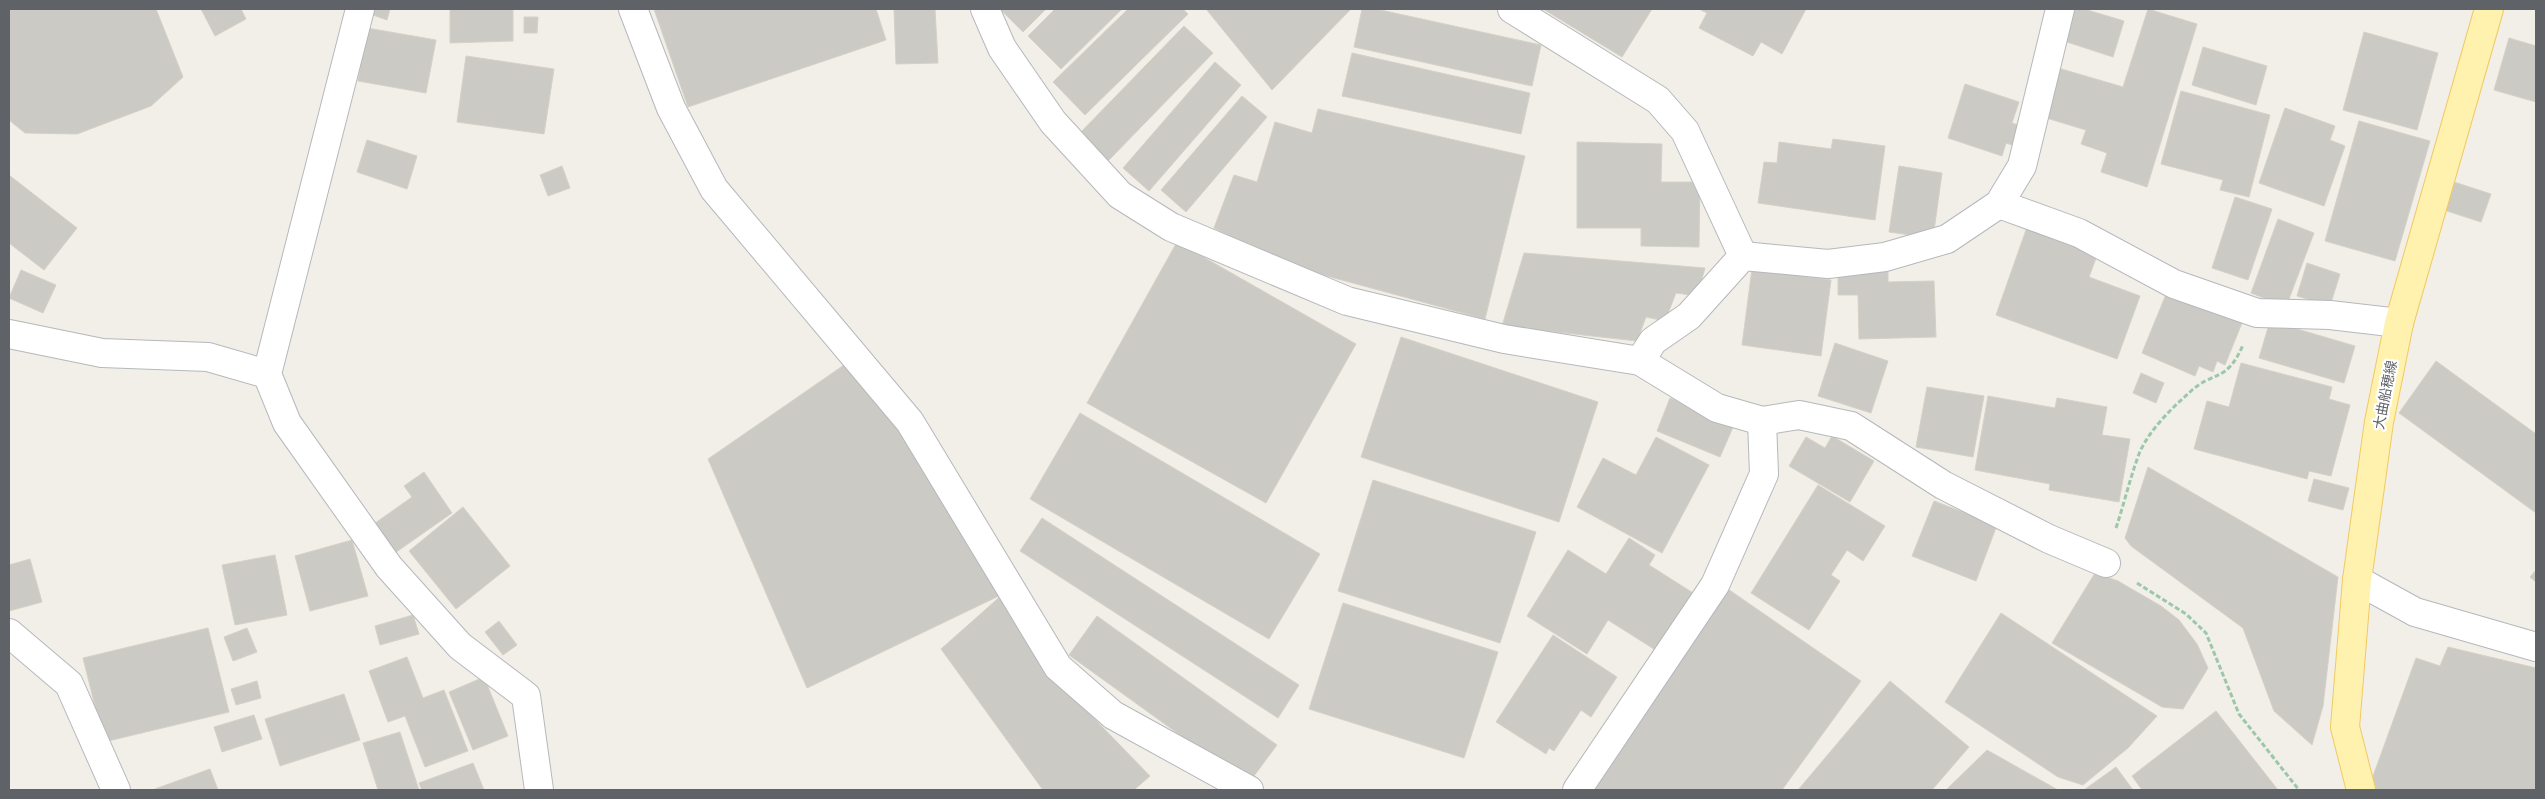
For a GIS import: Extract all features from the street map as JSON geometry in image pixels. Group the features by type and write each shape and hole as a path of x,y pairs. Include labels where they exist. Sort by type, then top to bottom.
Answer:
{"main road":[{"name":"大曲船穂線","path":"2361,790 2345,727 2357,580 2378,422 2399,323 2489,9"}],"street":[{"path":"360,9 267,374 287,423 389,567 460,646 526,696 539,790"},
{"path":"633,9 672,108 714,189 910,422 1058,666 1113,715 1249,790"},
{"path":"985,9 1002,48 1053,122 1120,195 1171,227 1347,301 1504,339 1640,361 1717,408 1762,421 1799,416 1851,426 1943,485 2049,539 2106,563"},
{"path":"1512,9 1658,100 1685,131 1743,256"},
{"path":"1743,256 1828,264 1886,257 1947,239 1999,204 2022,166 2060,9"},
{"path":"1999,204 2079,233 2174,284 2257,313 2330,315 2399,323"},
{"path":"1640,361 1653,341 1689,316 1743,256"},
{"path":"9,334 102,353 208,357 267,374"},
{"path":"1577,790 1715,586 1764,474 1762,421"},
{"path":"2357,580 2415,612 2536,647"},
{"path":"9,633 69,684 116,790"}],"path":[{"path":"2257,313 2238,358 2227,372 2192,390 2163,418 2140,453 2106,563 2186,614 2206,633 2239,714 2298,790"}],"building":[{"path":"9,9 156,9 183,77 151,106 77,134 25,133 9,120"},
{"path":"201,9 241,9 246,19 215,36"},
{"path":"375,9 390,9 387,20 373,15"},
{"path":"450,9 513,9 513,41 450,43"},
{"path":"654,9 876,9 886,40 688,107"},
{"path":"894,9 935,9 938,63 896,64"},
{"path":"1000,9 1046,9 1023,32"},
{"path":"1055,9 1122,9 1061,69 1028,36"},
{"path":"1128,9 1183,9 1188,14 1085,115 1053,82"},
{"path":"1206,9 1351,9 1272,90"},
{"path":"1362,9 1376,9 1541,45 1532,86 1354,47"},
{"path":"1543,9 1652,9 1622,57"},
{"path":"1699,9 1806,9 1782,54 1761,42 1753,56 1699,28 1707,13"},
{"path":"2074,9 2084,9 2124,21 2113,57 2064,41"},
{"path":"2148,9 2197,24 2147,187 2101,172 2107,153 2081,144 2086,130 2043,117 2058,68 2123,87"},
{"path":"524,17 538,17 537,33 524,33"},
{"path":"1184,26 1213,53 1108,161 1080,133"},
{"path":"367,28 436,40 426,93 358,81"},
{"path":"2364,32 2438,53 2417,130 2343,110"},
{"path":"2509,38 2536,46 2536,102 2494,90"},
{"path":"2203,47 2267,66 2256,105 2192,85"},
{"path":"1352,53 1530,93 1521,134 1342,96"},
{"path":"466,56 554,69 544,134 457,122"},
{"path":"1215,62 1241,85 1149,191 1123,168"},
{"path":"1965,84 2019,102 2012,123 2027,128 2021,148 2006,143 2002,156 1948,138"},
{"path":"2181,91 2270,115 2249,197 2220,190 2223,180 2161,164"},
{"path":"1242,96 1267,117 1186,212 1161,190"},
{"path":"2285,108 2335,126 2330,140 2345,146 2324,206 2259,183"},
{"path":"1318,109 1525,156 1485,319 1283,264 1214,228 1234,175 1257,182 1275,122 1312,133"},
{"path":"2359,121 2430,141 2395,261 2325,241"},
{"path":"1833,139 1885,146 1875,220 1758,203 1764,162 1777,163 1779,142 1831,149"},
{"path":"367,140 417,156 407,189 357,172"},
{"path":"1577,142 1662,144 1661,182 1700,182 1699,247 1641,246 1641,228 1577,228"},
{"path":"562,166 570,188 548,196 540,175"},
{"path":"1899,166 1942,173 1933,238 1889,232"},
{"path":"9,175 77,228 44,270 9,243"},
{"path":"2454,182 2491,194 2481,222 2444,210"},
{"path":"2235,197 2272,209 2248,280 2212,268"},
{"path":"2278,219 2314,233 2286,307 2251,293"},
{"path":"2027,227 2098,253 2089,277 2140,296 2117,359 1996,315"},
{"path":"1177,242 1356,344 1266,503 1087,403"},
{"path":"1524,253 1705,268 1697,296 1676,293 1665,321 1646,317 1637,341 1502,326"},
{"path":"2307,263 2340,274 2330,306 2297,296"},
{"path":"1752,269 1831,280 1821,356 1742,345"},
{"path":"1888,269 1888,282 1934,281 1936,337 1859,339 1858,295 1838,295 1838,271"},
{"path":"21,270 56,285 43,313 9,298"},
{"path":"2169,287 2244,318 2225,365 2217,361 2213,372 2199,366 2195,376 2142,353"},
{"path":"2270,321 2355,346 2344,383 2259,358"},
{"path":"1401,337 1598,402 1559,522 1361,457"},
{"path":"1835,343 1888,361 1871,413 1818,396"},
{"path":"2436,361 2536,434 2536,513 2399,413"},
{"path":"2241,363 2332,387 2329,399 2350,405 2331,476 2309,471 2307,479 2194,449 2207,401 2229,407"},
{"path":"844,365 894,419 1003,594 807,688 708,459"},
{"path":"2141,373 2164,383 2156,403 2133,393"},
{"path":"1927,387 1984,396 1973,457 1916,447"},
{"path":"1988,396 2055,408 2057,398 2107,407 2102,435 2130,439 2119,502 2049,490 2050,484 1975,470"},
{"path":"1670,398 1734,425 1720,457 1657,431"},
{"path":"1080,413 1320,554 1269,639 1030,499"},
{"path":"1832,436 1874,461 1850,502 1789,466 1806,437 1825,448"},
{"path":"1656,437 1709,465 1662,553 1577,507 1603,458 1636,475"},
{"path":"2148,467 2338,577 2323,706 2312,745 2274,711 2243,628 2131,546 2125,538"},
{"path":"424,472 452,513 392,555 371,526 412,497 404,486"},
{"path":"2314,479 2349,488 2343,510 2308,501"},
{"path":"1373,480 1536,532 1500,643 1338,591"},
{"path":"1818,485 1885,526 1863,561 1847,550 1831,575 1840,581 1809,630 1751,593"},
{"path":"1934,501 1997,525 1976,581 1912,556"},
{"path":"463,507 510,566 456,609 409,551"},
{"path":"1042,518 1299,685 1278,718 1020,551"},
{"path":"1629,538 1655,555 1649,565 1701,598 1665,656 1608,620 1587,654 1527,616 1568,550 1606,574"},
{"path":"352,540 368,596 310,611 295,556"},
{"path":"275,555 287,615 235,625 222,565"},
{"path":"30,559 42,602 9,611 9,565"},
{"path":"2536,570 2536,582 2530,577"},
{"path":"2095,573 2118,581 2161,606 2179,620 2197,644 2208,668 2183,709 2162,707 2052,643"},
{"path":"1725,587 1861,681 1782,790 1583,790"},
{"path":"1003,594 1085,709 1150,776 1134,790 1043,790 941,649"},
{"path":"1343,603 1498,652 1464,758 1309,709"},
{"path":"2001,613 2157,716 2128,748 2083,785 2058,777 1945,702"},
{"path":"413,615 419,634 380,645 375,626"},
{"path":"1097,616 1277,745 1248,784 1069,655"},
{"path":"499,621 517,645 503,655 485,632"},
{"path":"208,628 229,712 104,742 83,658"},
{"path":"247,628 257,652 233,661 224,637"},
{"path":"1553,635 1617,677 1591,717 1581,710 1554,751 1549,748 1546,754 1496,722"},
{"path":"2448,647 2536,668 2536,790 2376,790 2373,776 2416,658 2440,666"},
{"path":"407,657 423,698 444,690 468,751 425,767 405,716 388,722 369,671"},
{"path":"484,677 508,736 473,750 449,692"},
{"path":"257,681 261,698 236,705 231,689"},
{"path":"1890,681 1969,747 1932,790 1798,790"},
{"path":"344,694 360,740 280,766 265,719"},
{"path":"2216,711 2278,790 2142,790 2132,776"},
{"path":"254,715 262,739 222,752 214,727"},
{"path":"400,732 419,790 378,790 363,743"},
{"path":"1987,750 2058,790 1946,790"},
{"path":"473,763 484,790 422,790 419,783"},
{"path":"2116,767 2133,790 2084,790"},
{"path":"210,769 218,790 155,789"}]}
